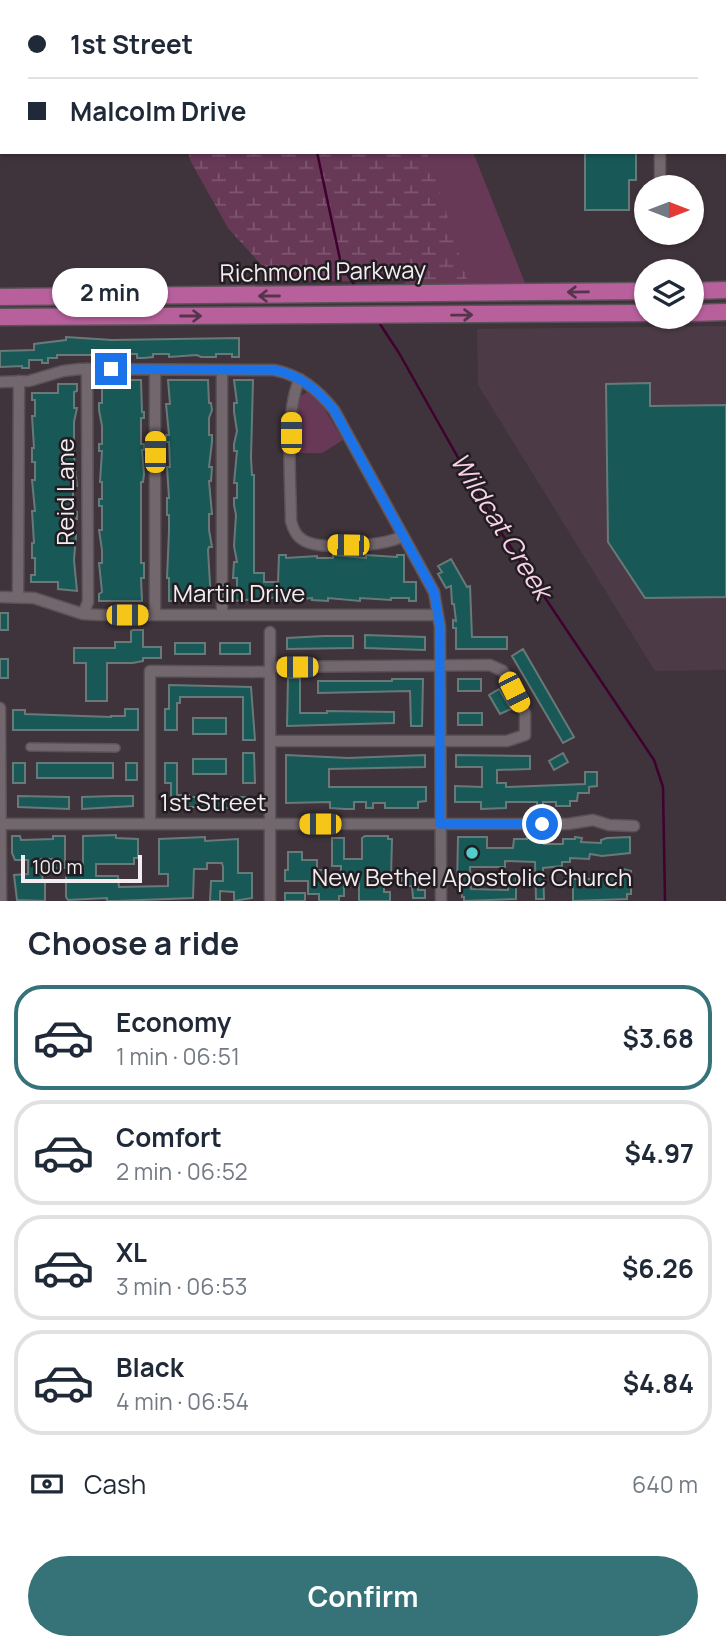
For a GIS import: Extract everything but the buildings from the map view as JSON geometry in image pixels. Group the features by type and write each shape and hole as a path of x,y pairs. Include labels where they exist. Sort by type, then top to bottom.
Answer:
{"highway":[{"path":"704,291 726,290"},
{"name":"Richmond Parkway","path":"0,298 634,291"},
{"path":"704,313 726,312"},
{"name":"Richmond Parkway","path":"0,317 634,313"}],"street":[{"path":"660,154 660,175"},
{"path":"0,382 43,379 62,371 87,369 274,370 300,379 322,395 334,410 434,592 439,615 441,901"},
{"name":"Reid Lane","path":"83,614 88,602 87,369"},
{"path":"155,370 155,615"},
{"path":"222,370 222,615"},
{"path":"300,379 294,390 291,417 291,521 294,530 300,538 309,543 323,545 374,545 403,536"},
{"path":"18,596 19,381"},
{"name":"Martin Drive","path":"0,597 34,598 83,614 439,615"},
{"path":"270,632 270,901"},
{"path":"150,824 150,671 490,665 503,671 524,713 524,735 507,741 270,740"},
{"path":"0,708 1,901"},
{"path":"30,747 117,748"},
{"name":"1st Street","path":"1,824 568,824 593,820 609,825 634,826"}],"shaded area":[{"path":"704,326 726,326 726,670 655,671 478,385 477,329 704,329"}],"green space":[{"path":"189,154 428,154 467,279 277,282 228,228"},
{"path":"298,154 474,154 529,293 405,294 403,232"},
{"path":"308,392 321,403 343,440 322,453 298,453 298,403 300,396"}],"waterway":[{"name":"Wildcat Creek","path":"317,154 341,264 355,286"},
{"name":"Wildcat Creek","path":"378,321 399,353 496,525 654,760 663,787 665,901"}],"place":[{"name":"New Bethel Apostolic Church","path":"472,853"}],"route":[{"path":"111,369 274,370 309,384 322,395 334,410 437,602 440,627 440,824 542,824"}]}
